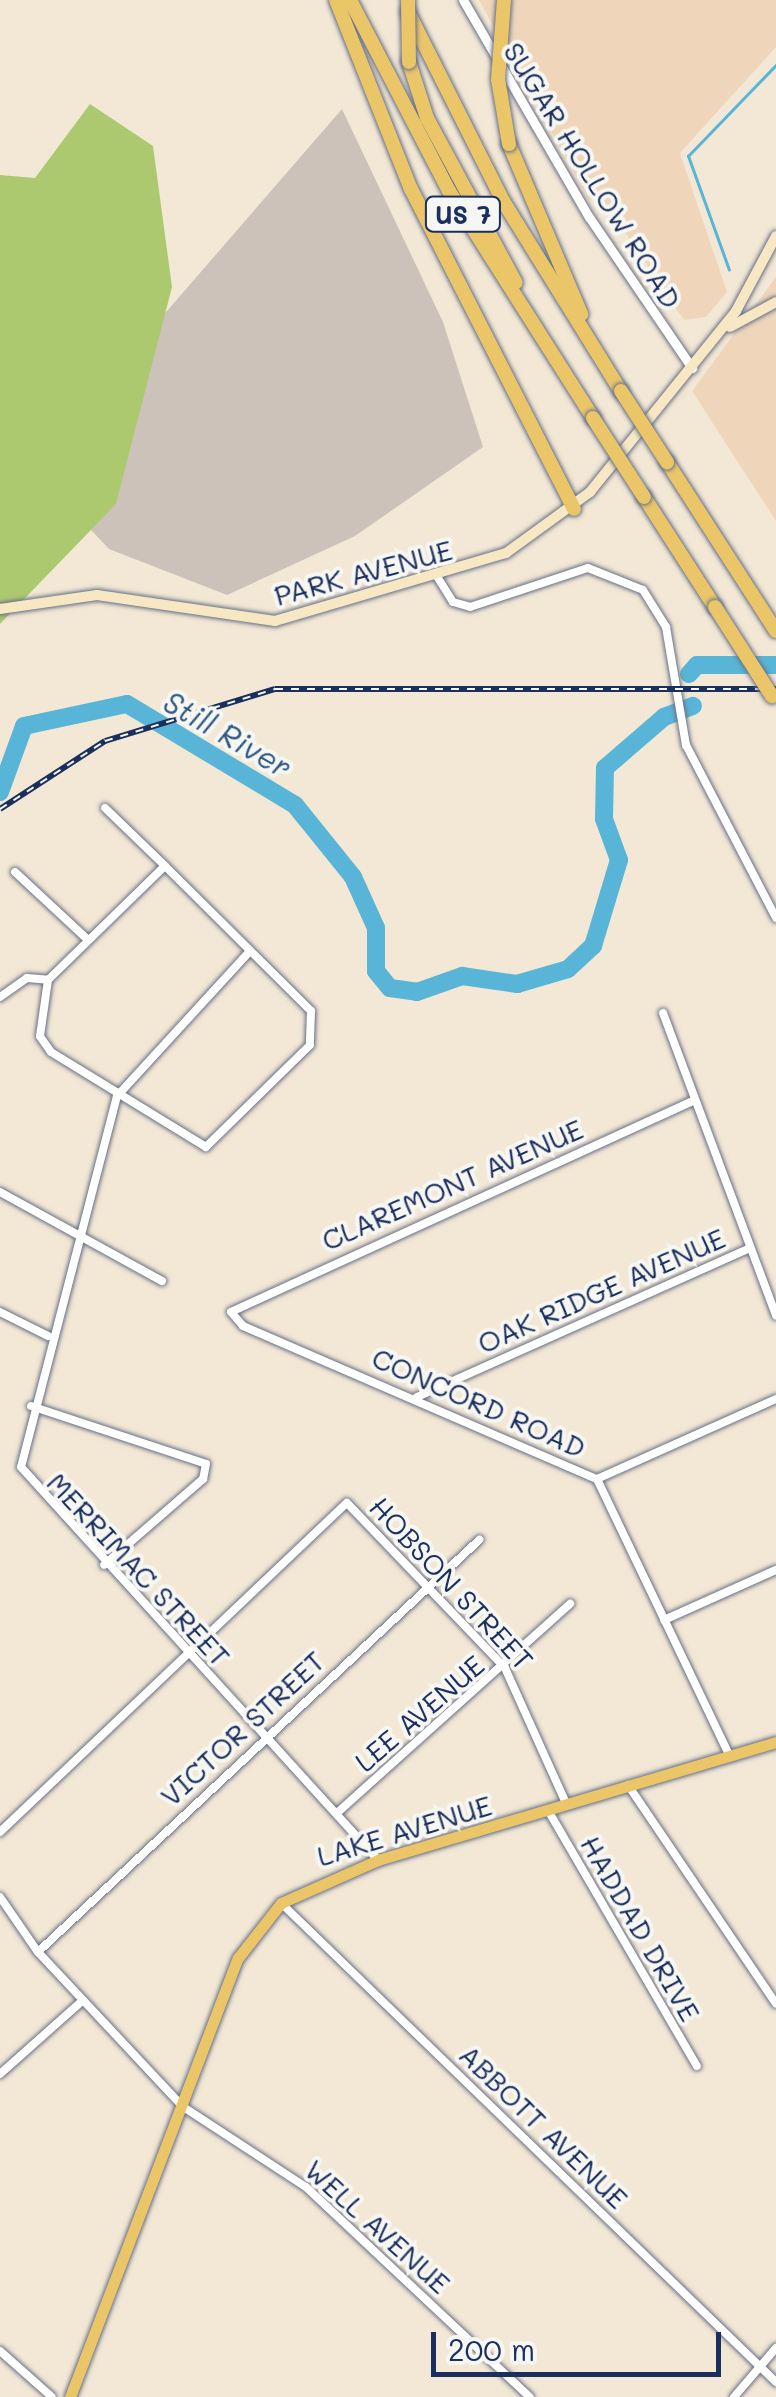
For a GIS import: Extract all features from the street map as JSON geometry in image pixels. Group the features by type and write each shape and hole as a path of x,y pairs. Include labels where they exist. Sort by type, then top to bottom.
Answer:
{"highway":[{"path":"336,0 411,189 574,509"},
{"name":"US 7","path":"350,0 432,161 775,700"},
{"path":"406,0 409,62 445,153 593,418"},
{"name":"US 7","path":"406,0 512,216 776,630"},
{"path":"504,0 498,68 509,144 547,247 621,390"}],"main road":[{"path":"717,337 776,236"},
{"path":"717,337 776,302"},
{"name":"PARK AVENUE","path":"0,608 96,595 275,621 438,578 515,548 574,509 717,337"},
{"name":"LAKE AVENUE","path":"70,2397 238,1958 280,1902 378,1860 776,1742"}],"street":[{"name":"SUGAR HOLLOW ROAD","path":"463,0 589,217 692,368"},
{"path":"438,578 453,602 470,607 574,569 631,581 666,627 680,728 776,918"},
{"path":"105,808 165,866 312,1011 310,1045 206,1147 117,1096 40,1036 48,980 165,866"},
{"path":"16,872 87,939"},
{"name":"MERRIMAC STREET","path":"250,951 117,1096 73,1240 21,1448 28,1483 338,1812 378,1860"},
{"path":"0,997 28,978 48,980"},
{"path":"664,1012 748,1249 776,1316"},
{"name":"CLAREMONT AVENUE","path":"231,1312 694,1100"},
{"path":"0,1192 73,1240 162,1281"},
{"name":"OAK RIDGE AVENUE","path":"417,1396 748,1249"},
{"path":"0,1312 48,1336"},
{"name":"CONCORD ROAD","path":"231,1312 243,1326 417,1396 597,1479 730,1756"},
{"path":"597,1479 776,1399"},
{"path":"32,1406 206,1464 203,1479 104,1565"},
{"name":"HOBSON STREET","path":"186,1655 347,1503 431,1586 505,1668 567,1805"},
{"name":"VICTOR STREET","path":"38,1952 479,1540"},
{"path":"664,1620 776,1570"},
{"name":"LEE AVENUE","path":"338,1812 505,1668 570,1604"},
{"path":"0,1832 186,1655"},
{"path":"628,1785 776,2004"},
{"name":"HADDAD DRIVE","path":"548,1812 697,2066"},
{"name":"WELL AVENUE","path":"0,1896 38,1952 182,2106 306,2187 530,2397"},
{"name":"ABBOTT AVENUE","path":"280,1902 776,2382"},
{"path":"0,2074 83,2000"},
{"path":"734,2397 776,2348"},
{"path":"0,2352 52,2397"}],"shaded area":[{"path":"479,0 776,0 776,47 680,153 727,292 706,317 684,320 600,195 589,200"},
{"path":"342,109 443,322 483,447 355,536 227,595 109,549 0,433 102,386"},
{"path":"776,277 776,521 692,391"}],"green space":[{"path":"90,104 153,146 172,287 116,504 0,624 0,175 35,178"}],"waterway":[{"path":"729,270 688,156 776,65"},
{"name":"Still River","path":"689,674 697,665 776,665"},
{"name":"Still River","path":"0,792 24,726 127,704 295,805 353,877 376,928 376,971 390,988 417,992 462,976 517,984 568,969 593,946 619,860 604,819 605,768 664,717 693,706"}],"railway":[{"path":"0,809 105,741 275,689 776,689"}]}
